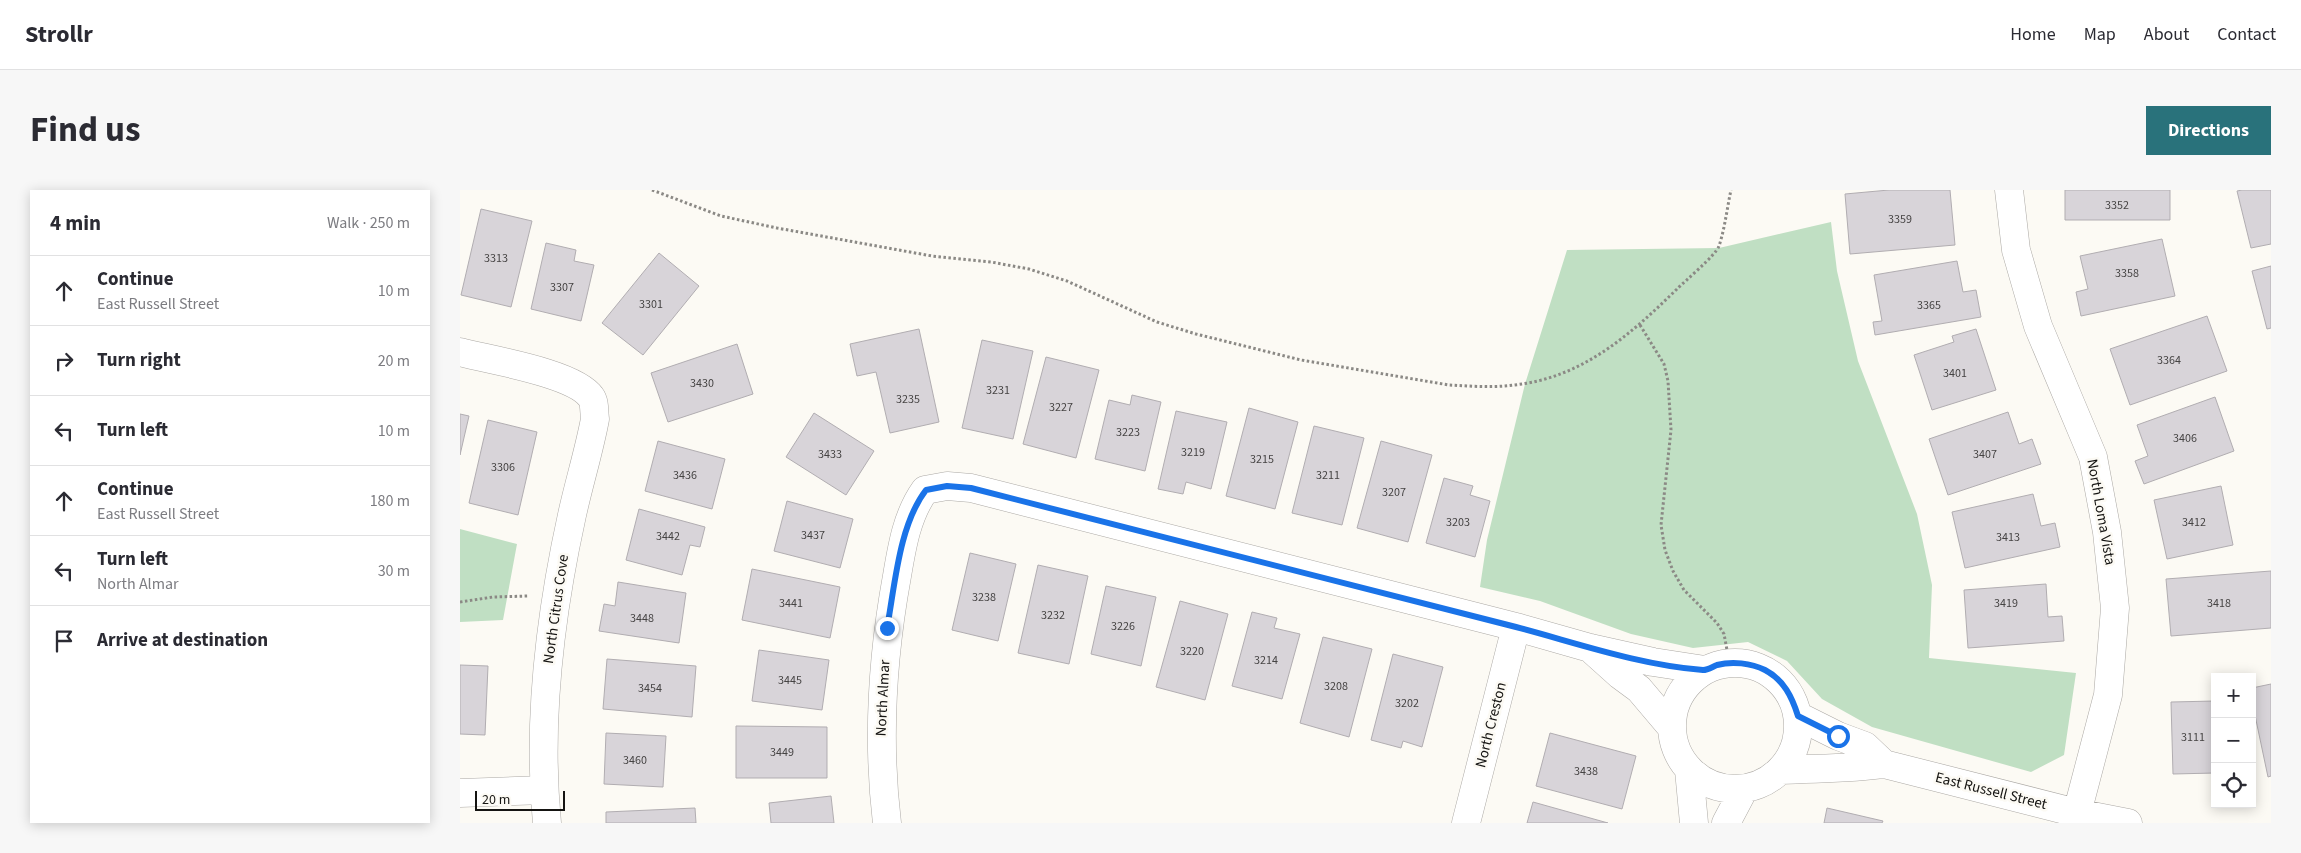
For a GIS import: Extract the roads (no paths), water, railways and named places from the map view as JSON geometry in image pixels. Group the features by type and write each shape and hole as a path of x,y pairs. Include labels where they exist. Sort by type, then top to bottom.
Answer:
{"street":[{"name":"North Loma Vista","path":"2009,190 2016,250 2038,326 2093,457 2107,532 2116,608 2108,695 2077,813"},
{"name":"North Citrus Cove","path":"460,352 554,376 579,385 592,398 595,419 572,514 556,598 545,711 544,790 547,823"},
{"name":"North Almar","path":"887,823 880,728 887,628 914,505 926,490 947,486 971,488 1516,627"},
{"path":"1516,627 1590,648 1653,662 1717,667 1748,664 1766,671 1781,682 1792,698 1798,716 1798,735 1792,754 1781,770 1764,783 1744,789 1724,788 1705,782 1689,770 1677,750 1672,728 1673,710 1680,694 1691,680 1717,667"},
{"name":"North Creston","path":"1466,823 1516,627"},
{"path":"1590,648 1639,689 1672,728"},
{"name":"East Russell Street","path":"1798,716 1838,736 1865,746 1884,764"},
{"name":"East Russell Street","path":"1781,770 1831,767 1858,768 1884,764 2077,813 2128,823"},
{"path":"1689,770 1694,823"},
{"path":"1726,823 1744,789"},
{"path":"460,793 544,790"}]}
